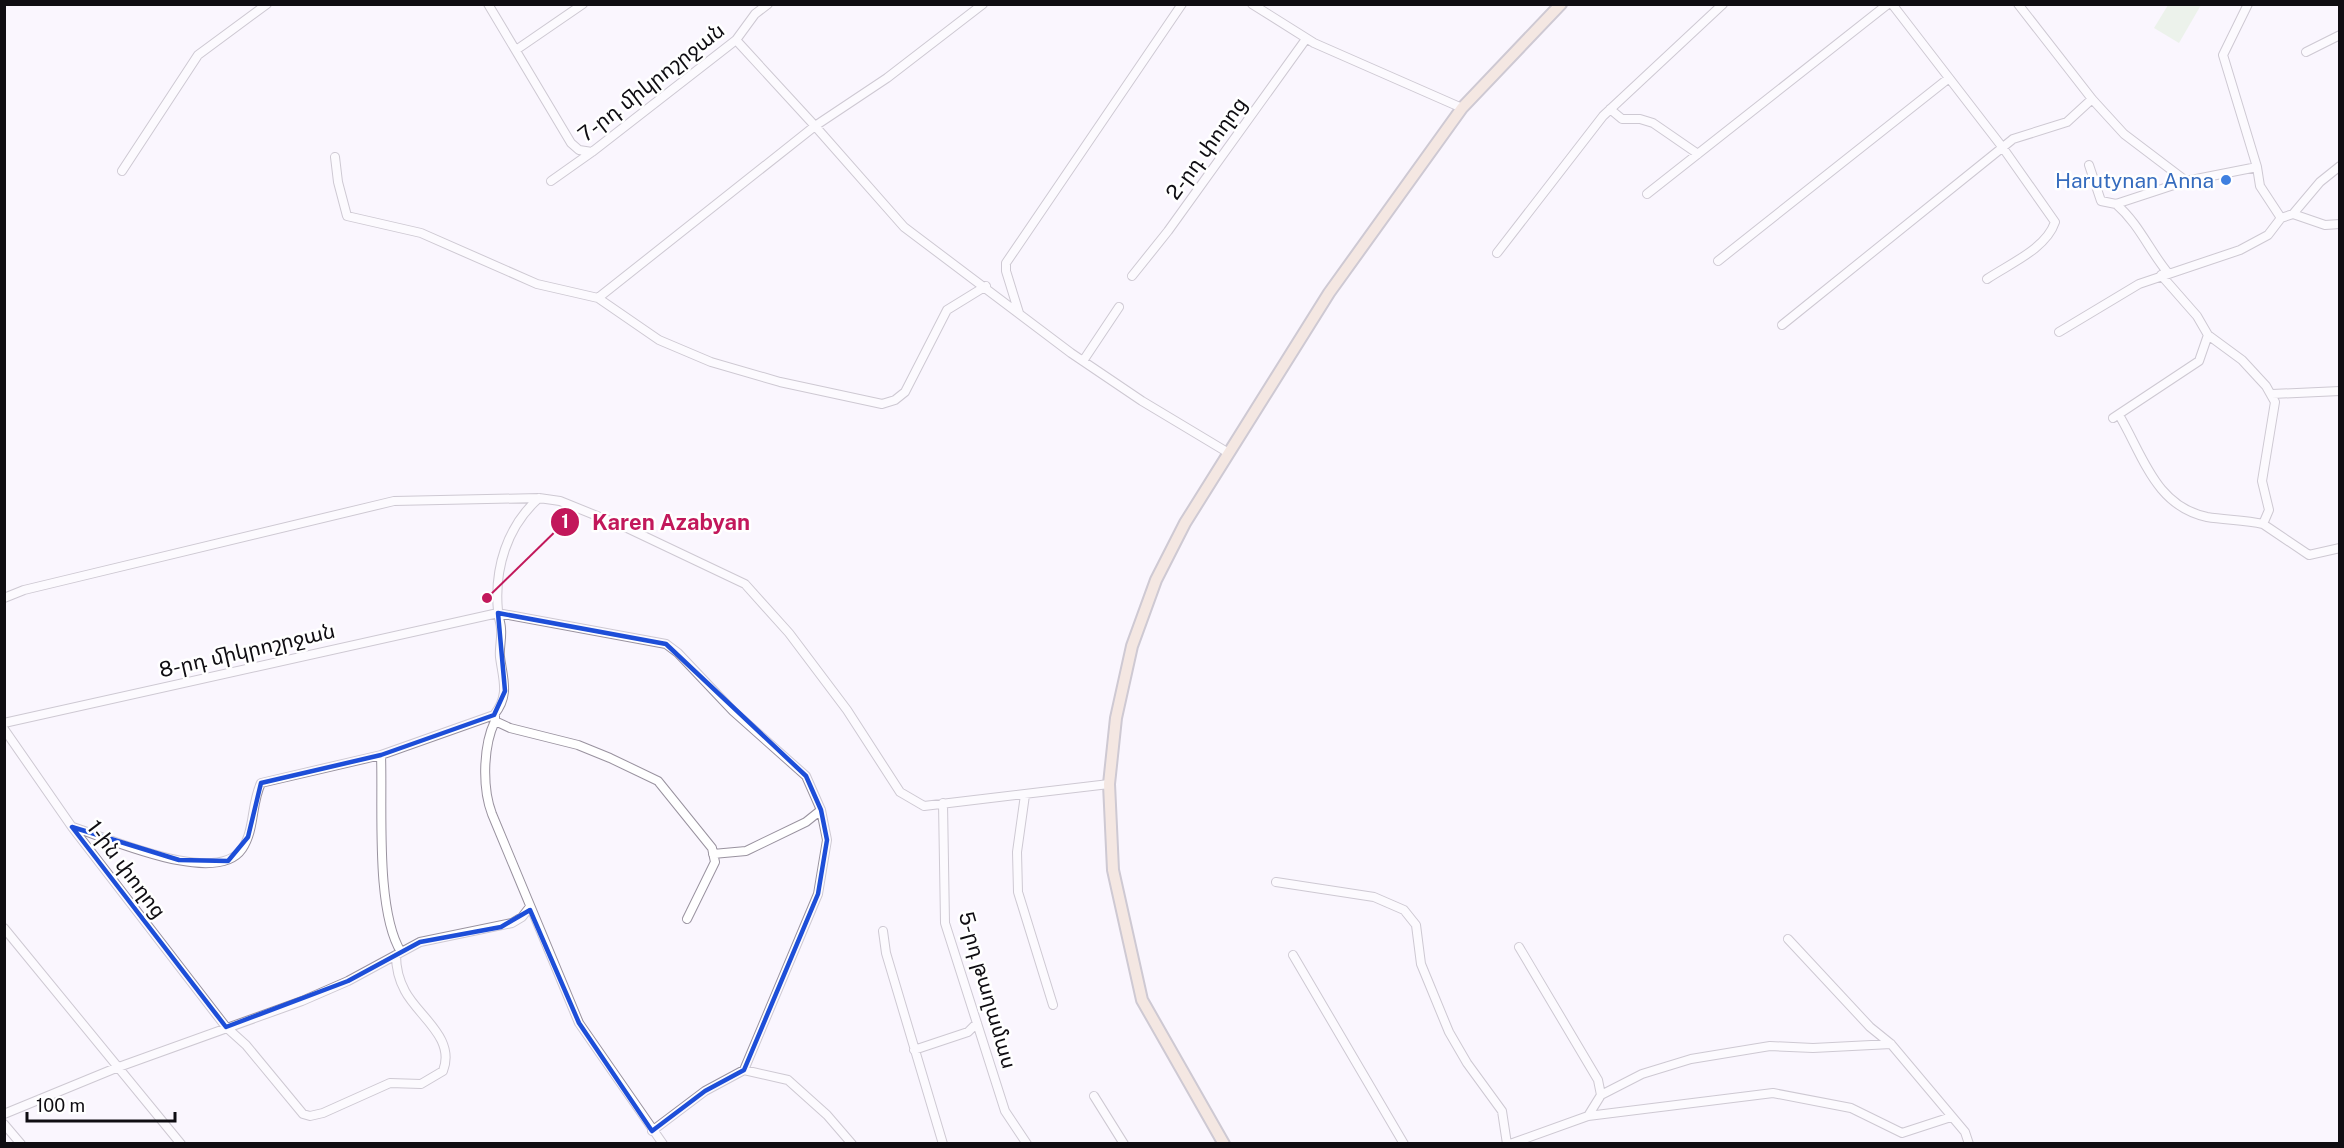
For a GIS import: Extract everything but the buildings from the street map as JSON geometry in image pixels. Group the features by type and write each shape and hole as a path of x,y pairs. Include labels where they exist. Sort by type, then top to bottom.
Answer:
{"main road":[{"path":"1224,1143 1143,999 1113,870 1108,784 1116,718 1132,646 1156,580 1185,523 1227,452 1329,293 1462,108 1561,4"}],"street":[{"path":"122,171 198,55 267,4"},
{"path":"488,4 571,143 579,150 592,153"},
{"path":"516,50 584,4"},
{"name":"7-րդ միկրոշրջան","path":"550,181 592,153 736,40 755,14 768,4"},
{"path":"598,298 815,126 887,78 983,4"},
{"path":"1020,315 1006,271 1006,263 1182,4"},
{"path":"1252,4 1306,39 1462,108"},
{"path":"1497,254 1610,109 1723,4"},
{"path":"1647,194 1890,4 2003,148 2055,222 2051,232 2038,245 1987,279"},
{"path":"2018,4 2092,99 2124,134 2186,181"},
{"path":"2248,4 2223,55 2258,167 2260,186 2281,218"},
{"path":"2306,52 2340,35"},
{"name":"2-րդ փողոց","path":"1132,276 1168,231 1306,39"},
{"path":"736,40 904,227 986,286 1020,315 1083,361 1142,401 1227,452"},
{"path":"1718,261 1948,78"},
{"path":"1782,325 2013,139 2067,122 2092,99"},
{"path":"1610,109 1622,119 1640,119 1653,123 1698,154"},
{"path":"335,157 338,182 347,216 421,233 537,284 598,298 659,340 711,362 780,382 882,404 895,400 905,392 947,310 986,286"},
{"path":"2089,165 2101,201 2116,204 2186,181 2258,167"},
{"path":"2059,332 2119,294 2165,274 2240,250 2268,235 2281,218 2293,214 2320,182 2340,166"},
{"path":"2116,204 2142,231 2152,254 2208,335 2242,360 2272,394 2275,402 2262,481 2269,510 2263,524"},
{"path":"2293,214 2325,225 2340,224"},
{"path":"1083,361 1119,307"},
{"path":"2208,335 2199,361 2116,417 2136,442 2149,474 2175,505 2207,517 2263,524 2309,555 2340,548"},
{"path":"2272,394 2340,391"},
{"path":"4,598 24,590 394,501 539,498 560,501 627,528 745,584 789,633 834,693 900,792 924,806 1108,784"},
{"path":"539,498 518,519 504,550 498,582 500,657 506,692 488,742 487,798 529,908 579,1023 652,1131 663,1143"},
{"path":"498,613 666,644 678,653 733,711 806,776 821,810 827,840 818,894 744,1070 705,1091 652,1131"},
{"name":"8-րդ միկրոշրջան","path":"4,723 498,613"},
{"path":"72,827 134,850 179,860 206,863 228,861 242,849 248,837 255,796 261,783 381,755 495,718"},
{"path":"495,718 510,729 578,745 658,781 712,848 715,862 687,919"},
{"name":"1-ին փողոց","path":"4,729 72,827 226,1027 246,1045 294,1106 305,1115 323,1113 390,1083 421,1083 441,1074 445,1066 441,1039 405,992 396,965 399,953"},
{"path":"381,755 380,828 387,902 399,953"},
{"path":"1024,795 1017,852 1018,892 1053,1005"},
{"name":"5-րդ թաղամաս","path":"943,803 945,923 1005,1111 1027,1143"},
{"path":"713,854 746,851 806,822 821,810"},
{"path":"1276,882 1374,897 1404,910 1416,925 1421,964 1449,1032 1467,1063 1502,1111 1508,1143 1588,1116 1773,1093 1851,1108 1902,1133 1951,1117"},
{"path":"4,1114 116,1068 348,981 420,942 512,923 522,917 529,908"},
{"path":"4,928 116,1068 181,1143"},
{"path":"883,931 886,952 943,1143"},
{"path":"1788,939 1870,1027 1891,1044 1965,1132 1969,1143"},
{"path":"1519,947 1583,1051 1598,1080 1601,1095"},
{"path":"1293,955 1404,1143"},
{"path":"914,1050 968,1032 977,1023"},
{"path":"1588,1116 1601,1095 1642,1074 1691,1059 1770,1046 1813,1048 1891,1044"},
{"path":"744,1070 788,1080 827,1114 852,1143"},
{"path":"1094,1096 1124,1143"},
{"path":"4,1124 21,1143"}],"highlighted area":[{"path":"498,613 666,644 806,776 821,810 827,840 818,894 744,1070 705,1091 652,1131 579,1023 530,910 501,927 420,942 348,981 226,1027 72,827 179,860 228,861 248,837 261,783 381,755 463,727 494,715 505,691"}],"green space":[{"path":"2168,5 2201,5 2179,43 2154,28"}],"place":[{"name":"Harutynan Anna","path":"2226,180"},
{"name":"Karen Azabyan","path":"487,598"}]}
